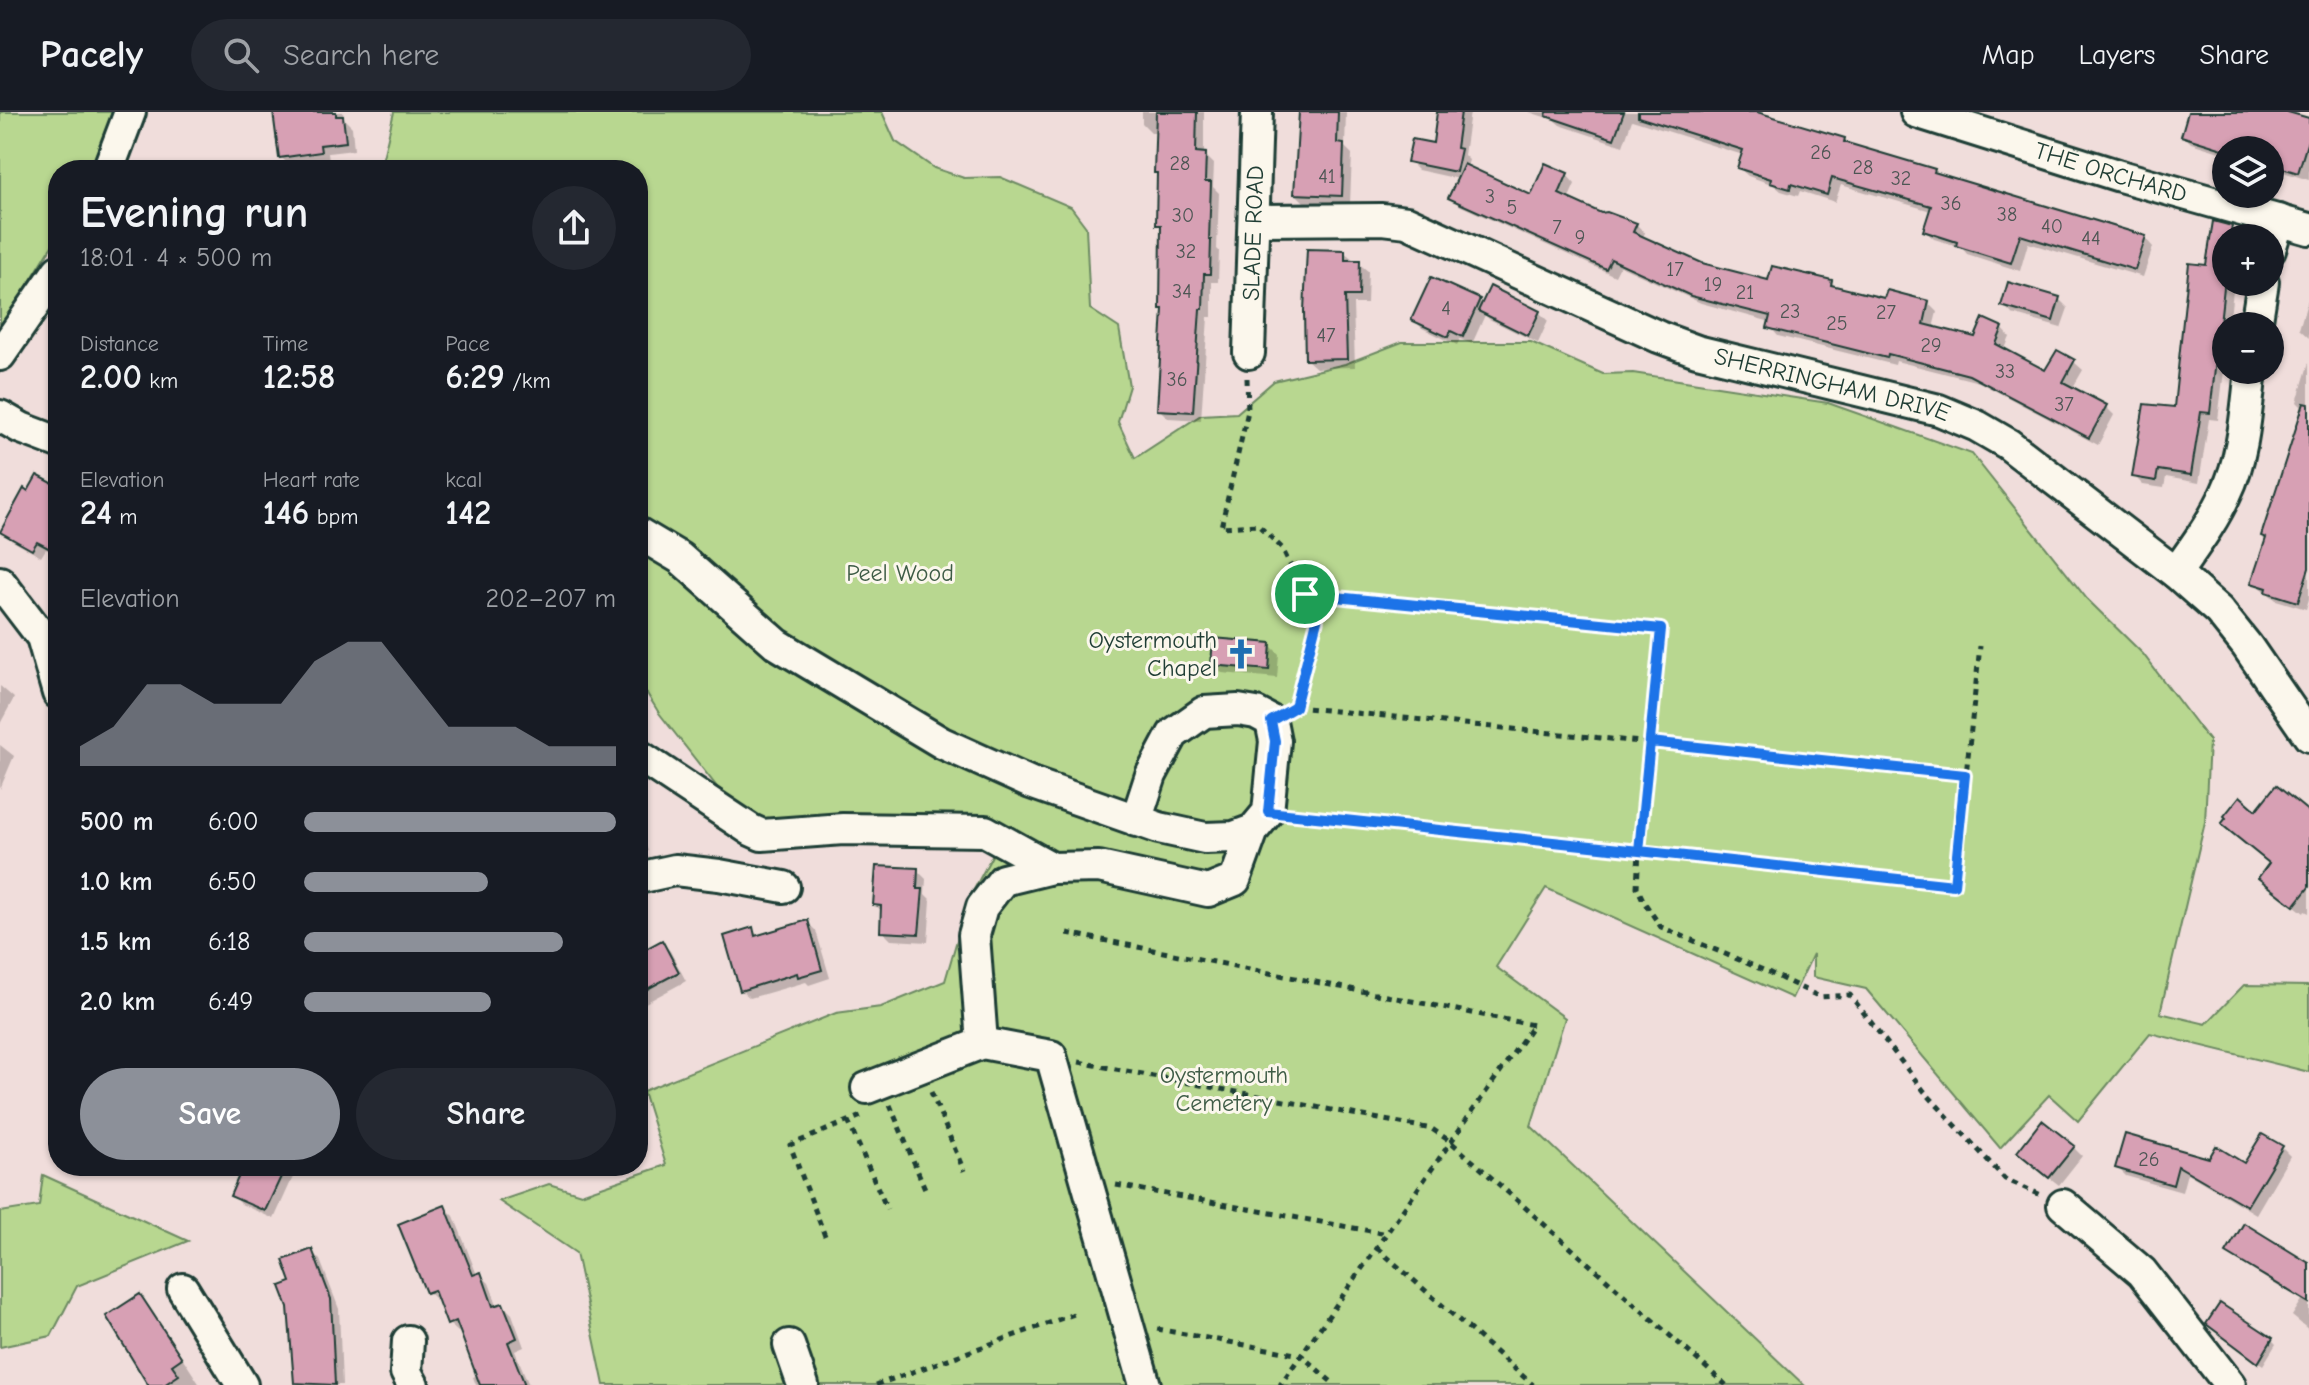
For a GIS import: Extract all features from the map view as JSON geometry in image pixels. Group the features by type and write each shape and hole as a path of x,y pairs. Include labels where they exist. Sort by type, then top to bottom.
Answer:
{"street":[{"path":"112,160 130,112"},
{"name":"SLADE ROAD","path":"1249,353 1257,112"},
{"name":"THE ORCHARD","path":"1916,112 2120,176 2309,229"},
{"name":"SHERRINGHAM DRIVE","path":"1254,220 1382,219 1407,222 1659,337 1697,351 1939,410 1977,426 2008,444 2176,573 2219,611 2309,736"},
{"path":"2278,224 2279,220"},
{"path":"0,355 48,285"},
{"path":"2176,573 2205,533 2227,491 2239,457 2249,384"},
{"path":"0,416 48,438"},
{"path":"648,539 680,558 777,644 942,743 1031,783 1136,821 1205,838 1234,837 1260,821"},
{"path":"0,582 42,637 48,658"},
{"path":"982,1043 974,935 982,907 1003,880 1052,868 1099,867 1208,891 1235,880 1260,821 1283,714 1238,710 1204,712 1173,734 1151,775 1136,821"},
{"path":"648,762 762,835 843,829 985,831 1052,868"},
{"path":"648,876 675,870 784,887"},
{"path":"880,1097 982,1043 1051,1056 1145,1385"},
{"path":"2063,1205 2142,1272 2230,1385"},
{"path":"183,1289 242,1385"},
{"path":"404,1381 408,1341"},
{"path":"789,1345 803,1385"}],"path":[{"path":"1247,388 1248,411 1221,527 1258,525 1282,548 1317,620 1283,714 1650,742 1965,775"},
{"path":"1305,594 1661,629 1637,887 1661,927 1820,997 1850,995 1924,1091 2005,1179 2063,1205"},
{"path":"1260,821 1639,851 1954,885 1980,646"},
{"path":"1067,933 1533,1025 1280,1385"},
{"path":"1051,1056 1432,1129 1451,1142 1726,1385"},
{"path":"929,1087 964,1171"},
{"path":"825,1236 790,1145 848,1121 880,1097 926,1191"},
{"path":"848,1121 887,1209"},
{"path":"1085,1180 1387,1234"},
{"path":"1377,1248 1533,1385"},
{"path":"876,1385 1077,1313"},
{"path":"1126,1323 1301,1355 1335,1385"}],"green space":[{"path":"0,112 114,112 96,160 48,160 48,252 0,330"},
{"name":"Oystermouth Cemetery","path":"394,112 882,112 895,141 934,168 964,178 1000,177 1071,207 1086,227 1090,309 1119,328 1129,386 1118,422 1135,458 1201,415 1237,413 1274,381 1345,364 1402,342 1531,342 1603,374 1633,373 1828,403 1972,454 2087,599 2143,654 2209,741 2205,822 2160,1013 2206,1024 2244,985 2309,986 2309,1072 2150,1033 2078,1121 2049,1095 2000,1148 1866,989 1813,977 1813,954 1792,998 1546,888 1496,967 1565,1018 1531,1126 1804,1385 604,1385 576,1253 499,1201 549,1184 581,1194 634,1176 648,1176 648,1171 666,1165 648,1107 648,1089 836,1013 881,1007 945,981 969,899 995,850 763,818 721,792 648,695 648,160 382,160"},
{"path":"43,1175 188,1241 77,1286 51,1336 0,1347 0,1212 39,1206"}],"building":[{"path":"273,112 336,112 336,116 343,116 346,142 320,145 321,152 279,158"},
{"path":"1156,112 1197,112 1196,152 1206,153 1205,182 1211,182 1210,274 1204,274 1193,412 1157,410 1163,309 1160,309 1161,225 1156,225 1157,173 1154,173"},
{"path":"1299,112 1338,112 1337,143 1344,144 1342,196 1294,194"},
{"path":"1437,112 1461,112 1456,148 1461,149 1456,172 1407,162 1412,139 1433,143"},
{"path":"1547,112 1624,112 1614,139 1546,116"},
{"path":"1638,112 1757,112 1845,138 1844,142 1935,169 1934,172 2146,236 2135,270 2020,235 2011,263 1956,246 1957,242 1923,231 1931,206 1832,178 1827,195 1791,184 1790,189 1770,183 1771,179 1737,168 1743,150 1638,117"},
{"path":"2188,112 2288,112 2309,118 2309,137 2298,173 2284,168 2284,136 2212,136 2212,146 2181,136"},
{"path":"1545,163 1568,173 1559,194 1601,213 1607,212 1637,223 1633,232 1702,263 1768,280 1772,266 1832,280 1831,285 1884,298 1887,290 1929,301 1924,324 1975,337 1983,318 2003,327 1996,344 2045,370 2057,350 2075,360 2063,382 2107,405 2089,438 1969,375 1767,328 1770,316 1691,296 1611,259 1606,269 1448,198 1464,164 1531,195"},
{"path":"2212,227 2212,296 2223,296 2221,312 2212,312 2213,384 2210,413 2201,412 2191,475 2158,470 2156,481 2132,477 2144,404 2174,407 2189,263 2206,265"},
{"path":"1307,249 1345,250 1345,260 1360,260 1359,296 1345,296 1347,359 1305,360"},
{"path":"1431,277 1480,299 1463,337 1451,331 1448,337 1411,320"},
{"path":"2008,282 2060,297 2053,321 2001,306"},
{"path":"1490,286 1540,311 1528,336 1478,311"},
{"path":"2304,403 2309,404 2309,568 2298,602 2266,592 2267,588 2251,583 2266,538 2261,536"},
{"path":"37,475 48,481 48,548 37,542 32,550 0,532 24,488 28,491"},
{"name":"Oystermouth Chapel","path":"1213,638 1271,643 1269,670 1211,665"},
{"path":"2276,785 2309,812 2309,887 2294,906 2258,878 2269,863 2221,824 2240,796 2256,810"},
{"path":"876,866 918,868 917,889 923,889 919,934 880,932 881,906 873,905"},
{"path":"808,920 822,970 798,977 797,973 740,991 724,936 753,927 755,936"},
{"path":"662,940 679,972 648,989 648,948"},
{"path":"2042,1120 2075,1146 2049,1178 2017,1152"},
{"path":"2125,1134 2209,1158 2216,1146 2244,1163 2262,1134 2283,1146 2247,1206 2178,1166 2173,1185 2115,1168"},
{"path":"239,1176 281,1176 265,1211 230,1196"},
{"path":"445,1205 473,1275 481,1272 493,1306 503,1303 517,1338 508,1342 525,1385 480,1385 456,1321 447,1325 434,1290 426,1293 398,1224"},
{"path":"2244,1223 2309,1263 2309,1303 2226,1253"},
{"path":"312,1249 331,1299 335,1385 294,1383 288,1307 280,1286 291,1282 283,1260"},
{"path":"140,1294 182,1358 172,1365 179,1375 164,1385 148,1385 106,1316"},
{"path":"2220,1303 2273,1338 2258,1363 2206,1324"}],"place":[{"name":"Oystermouth Chapel","path":"1241,654"}],"route":[{"path":"1305,594 1317,620 1295,707 1271,721 1275,741 1268,812 1639,851 1650,742 1965,775 1954,885 1639,851 1661,629 1305,594"}],"park label":[{"name":"Peel Wood","path":"900,573"}]}
